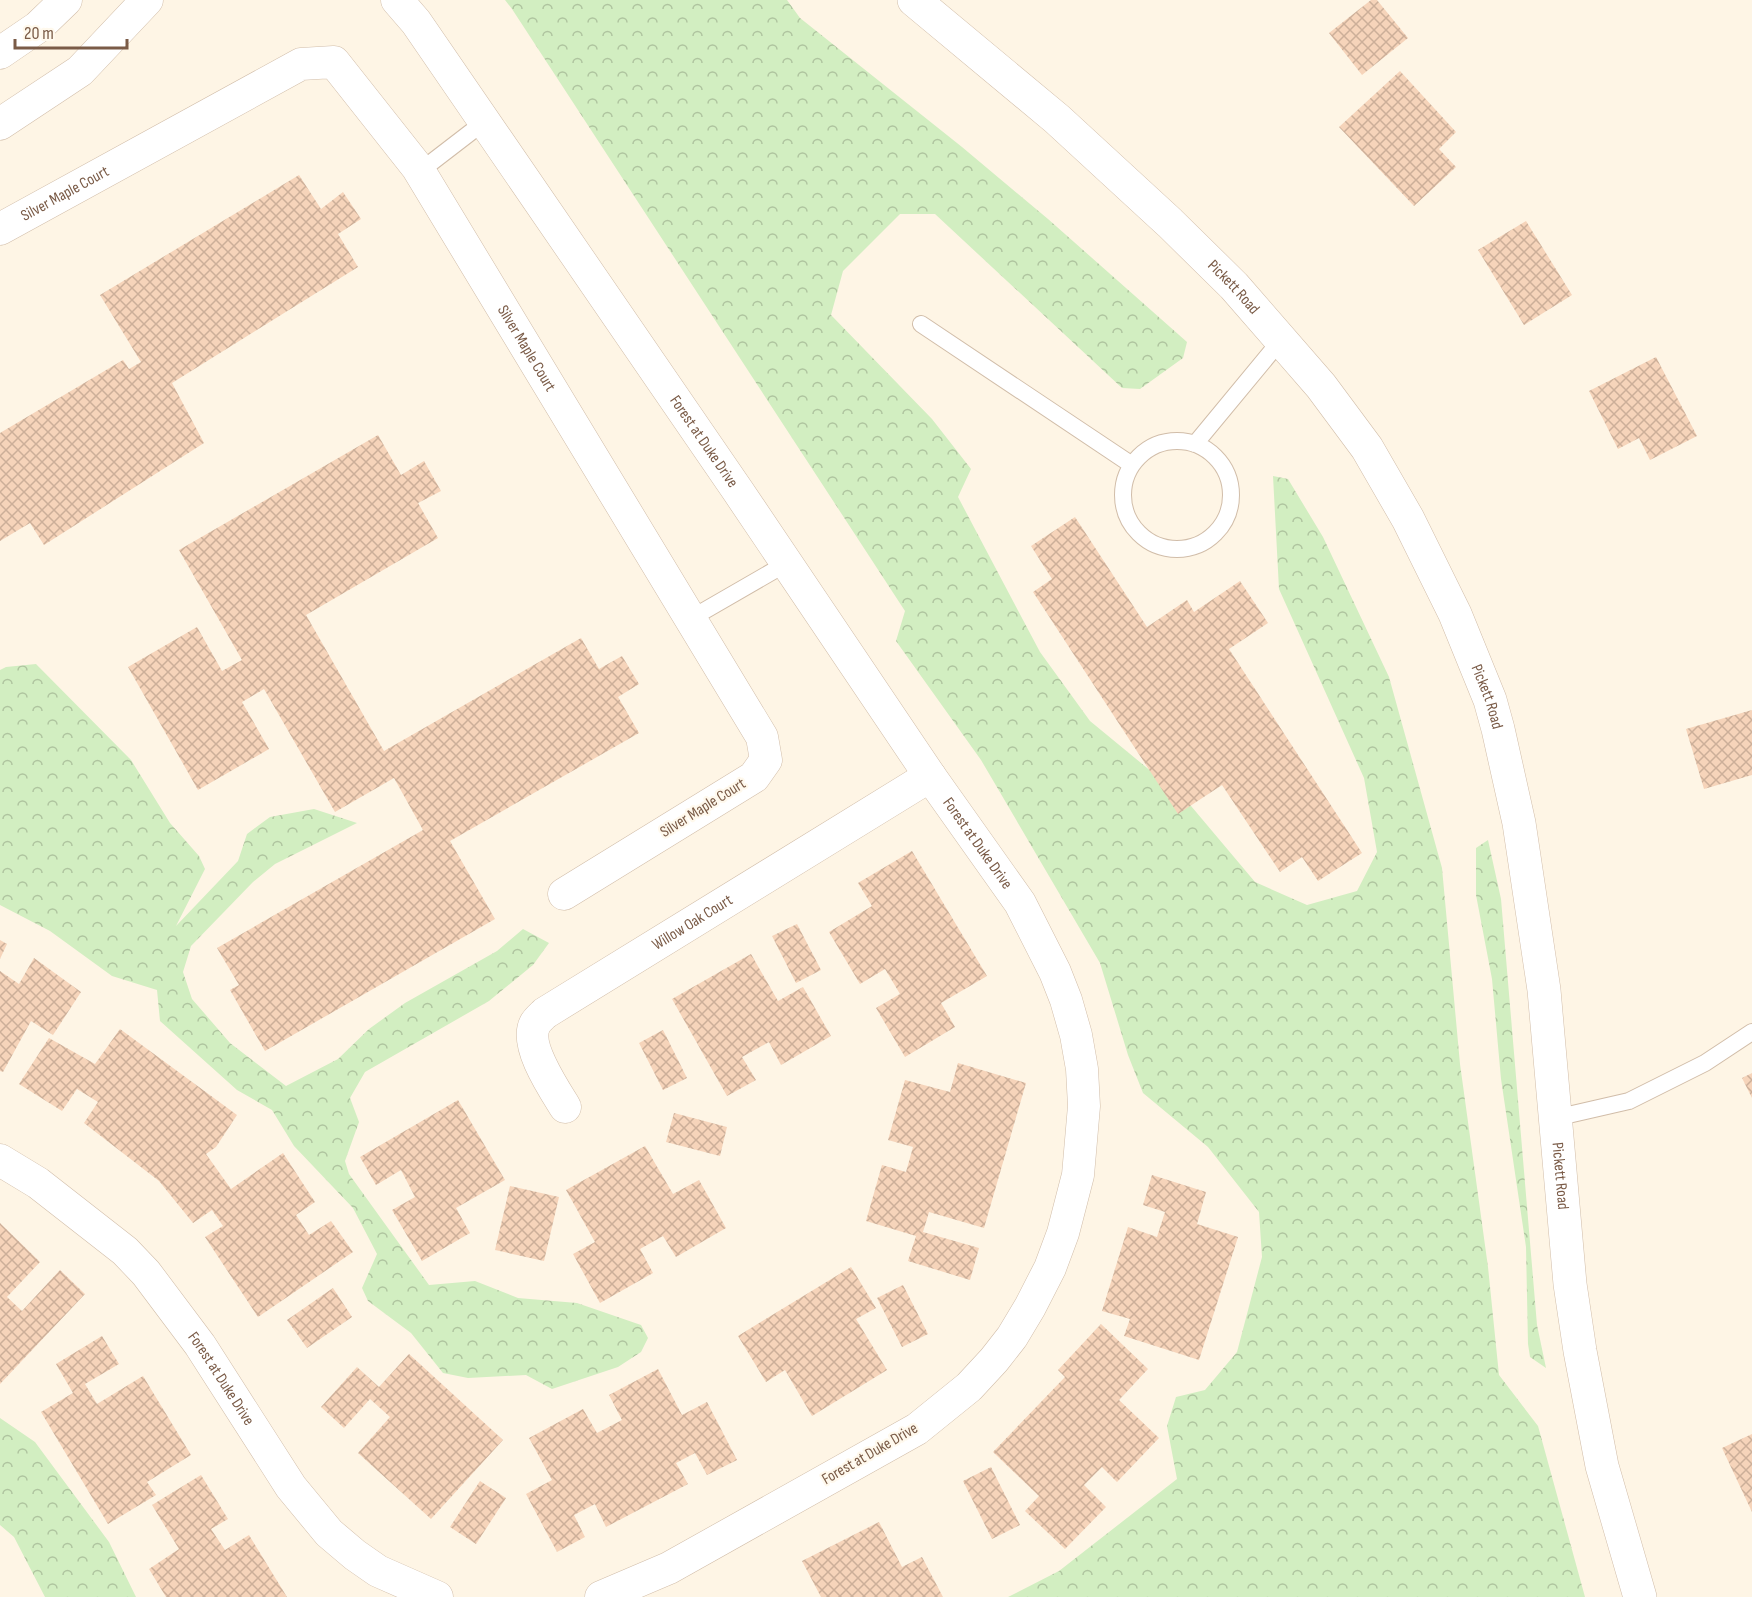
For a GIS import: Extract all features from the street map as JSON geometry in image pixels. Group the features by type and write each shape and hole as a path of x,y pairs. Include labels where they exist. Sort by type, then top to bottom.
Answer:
{"street":[{"path":"0,53 38,27 66,0"},
{"path":"0,124 80,71 147,0"},
{"name":"Forest at Duke Drive","path":"397,0 416,22 787,563 930,776 1020,903 1055,972 1066,1000 1076,1035 1082,1070 1084,1106 1078,1175 1062,1233 1050,1268 1030,1307 1012,1337 994,1360 969,1387 917,1429 669,1568 601,1597"},
{"name":"Pickett Road","path":"914,0 1057,120 1170,223 1234,286 1321,386 1366,448 1408,519 1455,614 1490,700 1519,823 1544,990 1570,1284 1580,1351 1602,1466 1641,1597"},
{"name":"Silver Maple Court","path":"0,229 301,64 334,62 419,172 762,737 766,760 754,777 564,894"},
{"name":"Willow Oak Court","path":"565,1107 545,1074 532,1041 535,1024 545,1013 930,776"},
{"name":"Forest at Duke Drive","path":"0,1160 39,1183 124,1251 146,1273 200,1345 291,1487 329,1533 378,1571 437,1597"}],"lane":[{"path":"419,172 484,122"},
{"path":"921,324 1132,465"},
{"path":"1195,444 1281,340"},
{"path":"1178,441 1195,444 1211,453 1223,466 1230,483 1231,501 1226,519 1216,534 1201,544 1184,549 1166,549 1150,542 1136,531 1127,516 1123,498 1125,481 1132,465 1144,452 1160,444 1178,441"},
{"path":"690,619 787,563"},
{"path":"1555,1118 1629,1101 1705,1063 1752,1032"}],"green space":[{"path":"505,0 787,0 800,18 1048,219 1187,342 1183,358 1140,389 1122,388 935,214 900,214 843,271 831,315 932,419 971,469 958,497 1040,652 1090,721 1186,800 1255,882 1307,905 1357,891 1377,852 1364,778 1279,589 1273,476 1288,479 1323,537 1389,677 1442,868 1460,1064 1488,1267 1499,1375 1538,1426 1585,1597 1008,1597 1059,1571 1177,1479 1167,1426 1176,1397 1205,1390 1237,1352 1262,1257 1259,1212 1208,1147 1143,1093 1128,1055 1100,963 981,760 896,641 905,611"},
{"path":"36,664 131,760 170,823 199,856 205,869 176,926 238,861 247,834 270,817 314,809 357,823 275,864 253,882 191,946 183,972 192,999 230,1043 286,1086 338,1059 369,1029 405,1003 497,951 523,929 549,943 533,965 489,1001 365,1072 350,1098 359,1122 345,1161 349,1174 429,1285 475,1281 518,1298 577,1303 641,1325 648,1338 641,1352 618,1367 552,1389 526,1375 468,1378 443,1373 411,1333 368,1301 362,1288 377,1254 353,1208 294,1146 272,1110 237,1090 160,1021 157,990 112,976 50,931 0,905 0,670 6,667"},
{"path":"1488,840 1501,899 1537,1325 1546,1368 1530,1357 1528,1344 1526,1247 1501,1079 1492,979 1476,895 1476,848"},
{"path":"0,1418 35,1442 109,1542 136,1597 45,1597 14,1537 0,1525"}],"building":[{"path":"1371,0 1377,0 1408,38 1362,75 1329,33"},
{"path":"1400,71 1456,132 1439,149 1456,167 1414,206 1339,127"},
{"path":"299,175 321,209 343,192 361,219 338,234 358,267 172,383 204,443 44,545 30,523 0,541 0,433 123,360 129,369 141,362 100,295"},
{"path":"1526,221 1572,295 1524,325 1478,250"},
{"path":"1656,357 1697,436 1650,460 1639,438 1618,449 1589,391"},
{"path":"378,435 401,475 424,461 441,491 418,503 438,538 306,615 384,751 581,638 599,669 622,656 639,684 618,697 639,733 450,841 495,919 265,1051 230,990 239,985 217,948 423,830 394,778 335,812 264,689 242,702 269,749 198,790 128,667 197,627 222,671 242,660 179,550"},
{"path":"1075,517 1147,627 1187,600 1194,612 1240,581 1268,623 1229,649 1362,853 1318,881 1302,857 1280,872 1222,785 1178,814 1033,592 1052,579 1031,546"},
{"path":"1752,710 1752,775 1704,789 1686,729"},
{"path":"912,851 987,976 941,1003 955,1027 905,1057 876,1008 900,994 885,969 860,984 829,932 872,906 858,883"},
{"path":"797,924 821,970 796,983 772,936"},
{"path":"0,940 7,944 0,959"},
{"path":"751,954 778,1001 803,987 831,1036 781,1065 769,1042 742,1057 756,1080 727,1096 672,999"},
{"path":"34,958 81,992 53,1035 31,1021 3,1072 0,1071 0,971 19,984"},
{"path":"120,1029 237,1115 216,1147 206,1154 231,1189 283,1153 315,1202 296,1215 309,1235 331,1221 353,1252 258,1317 205,1237 223,1226 212,1210 193,1223 159,1181 84,1123 98,1102 77,1089 62,1111 19,1084 49,1038 95,1064"},
{"path":"663,1030 687,1078 663,1090 639,1043"},
{"path":"958,1063 1026,1083 984,1228 929,1212 923,1232 979,1248 970,1280 908,1261 916,1236 866,1221 882,1165 906,1172 913,1147 888,1140 905,1080 950,1092"},
{"path":"1752,1073 1752,1098 1742,1078"},
{"path":"458,1100 505,1180 456,1208 470,1233 422,1261 392,1210 415,1197 401,1170 376,1185 360,1157"},
{"path":"674,1113 727,1127 720,1156 666,1142"},
{"path":"645,1146 673,1194 699,1180 726,1228 676,1257 663,1236 640,1249 653,1273 600,1303 573,1254 595,1242 566,1190"},
{"path":"1152,1175 1206,1192 1197,1224 1238,1237 1199,1360 1124,1336 1130,1319 1102,1311 1128,1227 1157,1237 1165,1212 1143,1205"},
{"path":"510,1186 559,1197 544,1261 495,1250"},
{"path":"0,1223 40,1262 7,1297 22,1311 60,1270 85,1294 0,1384"},
{"path":"851,1267 876,1308 856,1319 887,1370 812,1416 785,1370 766,1382 738,1336"},
{"path":"903,1285 928,1334 902,1347 877,1298"},
{"path":"333,1288 352,1317 307,1348 287,1320"},
{"path":"1101,1324 1148,1369 1119,1400 1159,1438 1117,1482 1102,1467 1084,1485 1106,1507 1065,1549 1025,1511 1039,1496 993,1452 1065,1377 1058,1370"},
{"path":"102,1336 119,1364 85,1384 97,1404 143,1376 191,1455 147,1482 156,1495 108,1524 41,1412 73,1393 56,1364"},
{"path":"409,1354 503,1440 431,1519 358,1453 390,1417 370,1399 344,1428 321,1407 357,1367 379,1387"},
{"path":"658,1369 682,1415 707,1402 737,1460 707,1475 695,1453 676,1463 688,1484 606,1527 595,1504 574,1515 585,1537 557,1552 526,1494 552,1480 529,1438 583,1409 597,1433 622,1420 609,1395"},
{"path":"1752,1434 1752,1512 1722,1448"},
{"path":"991,1467 1020,1525 992,1539 963,1481"},
{"path":"201,1475 228,1519 211,1529 225,1550 249,1535 287,1597 166,1597 149,1569 179,1549 152,1505"},
{"path":"480,1481 506,1498 476,1544 450,1527"},
{"path":"879,1522 902,1567 922,1557 943,1597 821,1597 802,1561"}]}
